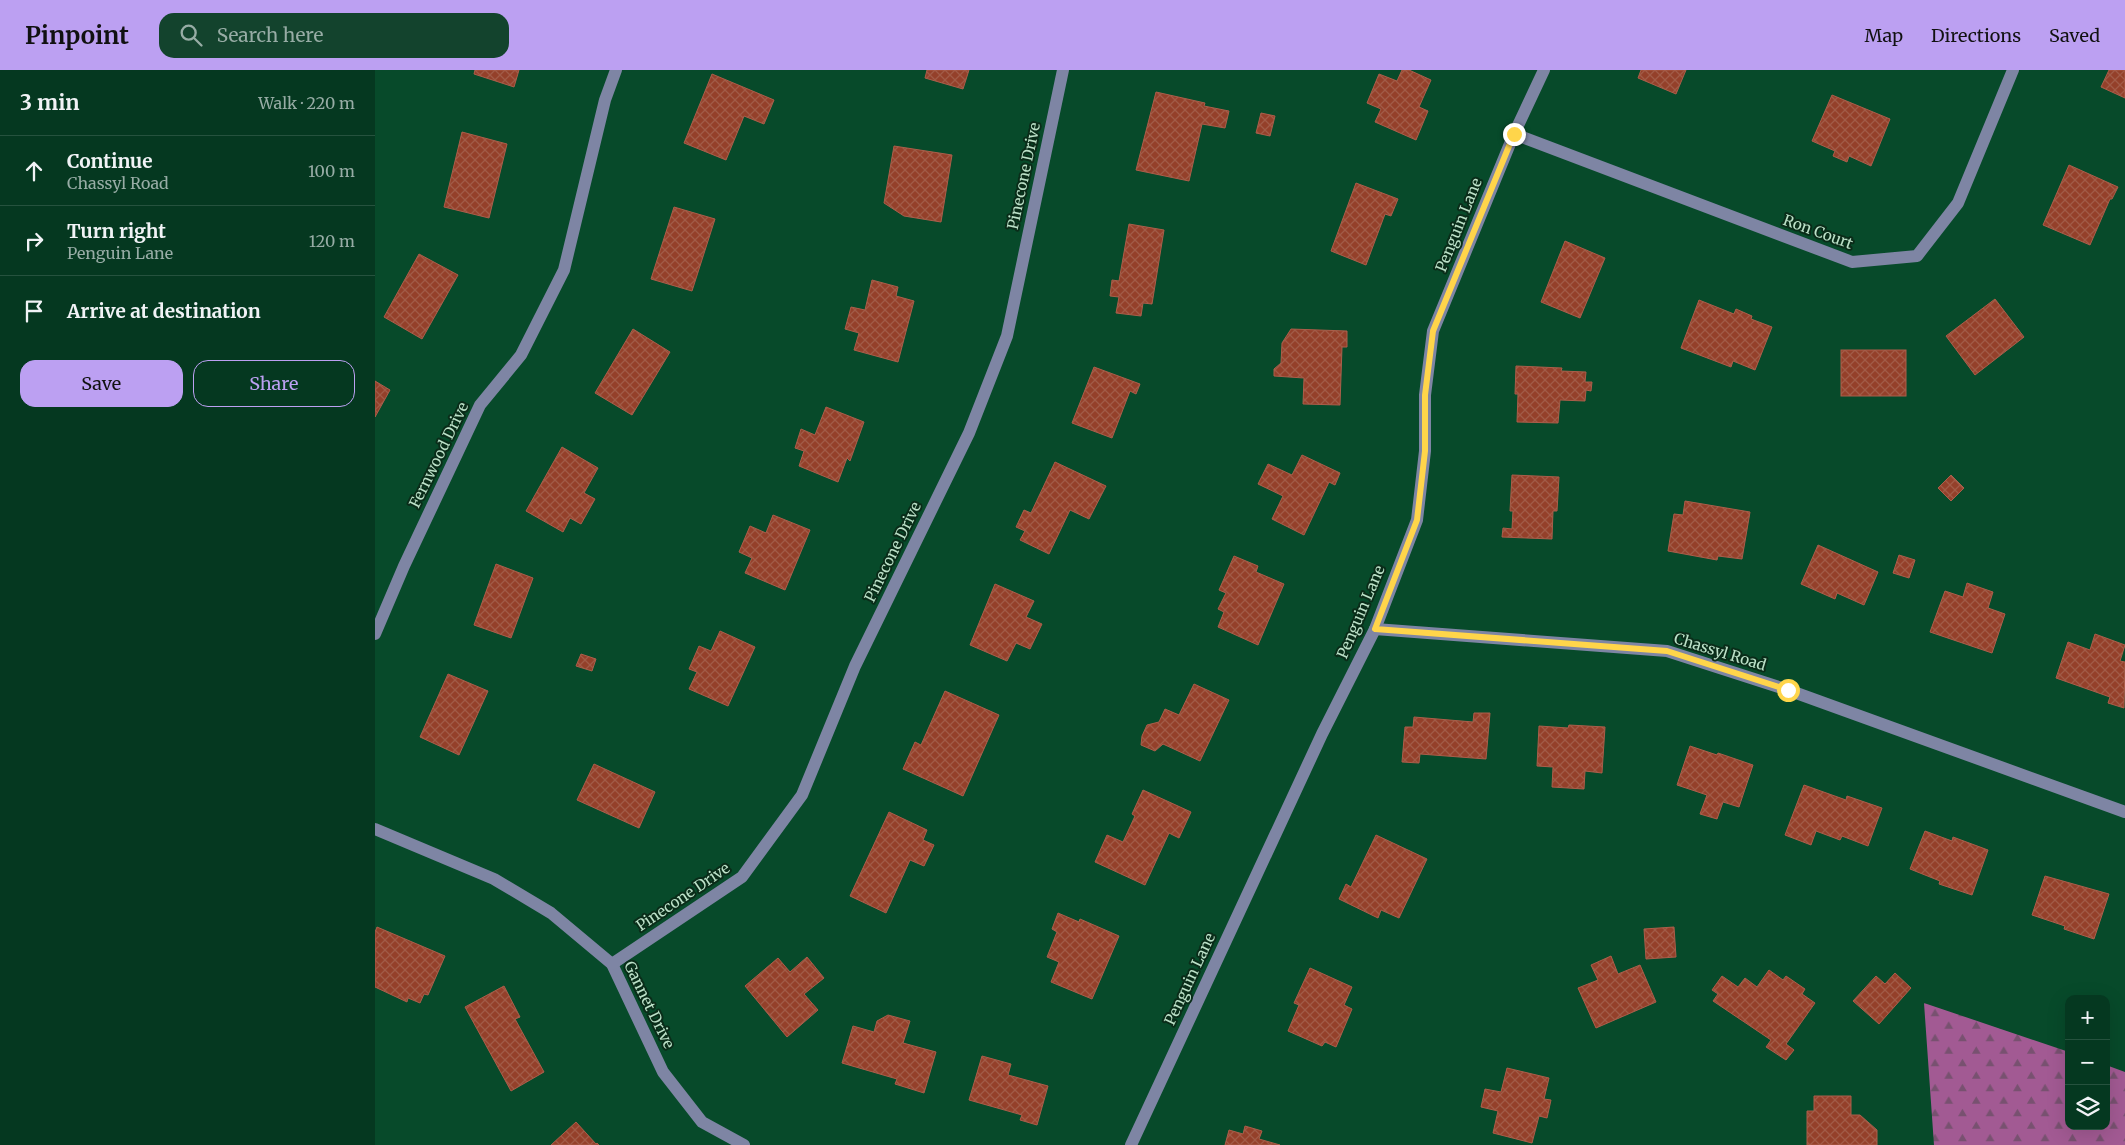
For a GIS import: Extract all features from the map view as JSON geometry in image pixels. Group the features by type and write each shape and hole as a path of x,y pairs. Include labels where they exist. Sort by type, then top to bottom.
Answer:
{"street":[{"name":"Fernwood Drive","path":"375,634 403,566 480,405 521,355 564,270 605,100 616,70"},
{"name":"Pinecone Drive","path":"613,964 742,877 802,795 855,666 969,433 1007,336 1063,70"},
{"name":"Penguin Lane","path":"1131,1145 1322,734 1375,629 1417,520 1425,451 1425,395 1433,331 1514,134 1544,70"},
{"name":"Ron Court","path":"1514,134 1852,262 1917,256 1958,203 2013,70"},
{"name":"Chassyl Road","path":"1375,629 1667,651 1788,690 2125,812"},
{"name":"Gannet Drive","path":"375,829 494,879 551,913 613,964 663,1072 701,1122 744,1145"}],"green space":[{"path":"1924,1003 2065,1051 2065,1130 2110,1130 2110,1066 2125,1072 2125,1145 1934,1145"}],"building":[{"path":"475,70 519,70 514,87 474,74"},
{"path":"927,70 969,70 963,89 925,78"},
{"path":"1402,70 1409,70 1431,80 1419,107 1428,111 1416,140 1375,122 1381,109 1367,103 1379,74 1397,81"},
{"path":"1641,70 1686,70 1676,94 1638,78"},
{"path":"2109,70 2125,70 2125,98 2101,87"},
{"path":"712,74 774,100 764,124 744,116 726,160 684,143"},
{"path":"1156,92 1205,103 1204,106 1229,111 1225,128 1202,124 1189,181 1136,170"},
{"path":"1832,95 1890,119 1871,166 1849,156 1847,162 1833,156 1835,151 1812,141"},
{"path":"1261,113 1275,116 1270,136 1256,133"},
{"path":"462,132 507,144 489,218 444,207"},
{"path":"894,146 952,155 941,222 904,216 884,203"},
{"path":"2069,165 2118,187 2112,199 2110,199 2090,245 2043,225"},
{"path":"1356,183 1398,199 1391,216 1385,214 1366,265 1331,251"},
{"path":"674,207 715,219 692,291 651,279"},
{"path":"1129,224 1164,230 1152,304 1143,303 1141,316 1116,313 1119,297 1110,296 1112,280 1119,281"},
{"path":"1565,241 1605,258 1580,318 1541,302"},
{"path":"419,254 458,275 422,339 384,317"},
{"path":"872,280 898,287 896,296 914,301 898,362 854,350 859,333 845,329 851,307 865,310"},
{"path":"1995,299 2024,337 1975,375 1946,336"},
{"path":"1699,300 1734,314 1736,309 1752,316 1751,319 1772,327 1755,370 1733,361 1731,367 1681,348"},
{"path":"633,329 670,352 632,415 595,393"},
{"path":"1291,329 1347,331 1347,347 1342,347 1340,405 1303,404 1304,378 1274,376 1274,369 1281,363 1282,343"},
{"path":"1841,350 1906,350 1906,396 1841,396"},
{"path":"1516,366 1562,368 1561,371 1586,372 1585,382 1592,382 1591,391 1586,390 1585,401 1560,400 1558,423 1517,422"},
{"path":"1094,367 1140,384 1136,394 1130,391 1112,438 1072,423"},
{"path":"375,381 390,390 375,417"},
{"path":"826,407 864,422 850,461 847,458 838,482 799,466 804,451 795,448 801,429 815,435"},
{"path":"562,447 598,468 584,493 595,499 581,524 570,518 563,532 526,511"},
{"path":"1302,455 1340,473 1335,485 1329,482 1304,535 1272,519 1283,496 1258,484 1268,464 1292,475"},
{"path":"1055,462 1106,486 1089,519 1070,510 1049,554 1020,540 1025,531 1016,527 1024,510 1031,513"},
{"path":"1512,475 1559,477 1557,511 1553,511 1552,539 1502,537 1503,528 1512,529 1513,511 1510,511"},
{"path":"1951,475 1964,488 1951,501 1938,488"},
{"path":"1685,501 1750,512 1742,559 1718,556 1717,560 1668,551 1674,514 1683,515"},
{"path":"773,515 810,530 785,590 745,573 752,558 739,552 750,526 766,533"},
{"path":"1818,545 1878,572 1864,605 1837,593 1835,599 1801,584"},
{"path":"1899,555 1915,560 1909,578 1893,573"},
{"path":"1234,556 1258,566 1256,572 1284,584 1258,645 1218,627 1224,612 1218,609 1226,593 1219,590"},
{"path":"496,564 533,578 511,638 474,625"},
{"path":"1967,583 1993,592 1988,608 2005,614 1992,653 1930,632 1945,591 1963,597"},
{"path":"995,584 1034,601 1026,617 1042,624 1030,649 1016,643 1007,661 970,645"},
{"path":"720,631 755,647 728,706 689,689 697,672 689,669 699,646 711,651"},
{"path":"2095,634 2125,645 2120,661 2125,662 2124,708 2108,703 2110,697 2056,678 2068,642 2090,650"},
{"path":"581,654 596,659 592,671 576,666"},
{"path":"448,674 488,691 459,755 420,737"},
{"path":"1194,684 1229,700 1200,761 1163,744 1155,751 1141,745 1142,736 1147,725 1159,722 1165,709 1179,715"},
{"path":"945,691 999,715 963,796 903,769 915,742 921,745"},
{"path":"1474,713 1490,713 1486,759 1420,754 1419,763 1402,762 1405,727 1413,727 1414,717 1473,722"},
{"path":"1569,725 1605,727 1602,773 1585,771 1584,789 1552,787 1553,767 1537,766 1539,726 1568,728"},
{"path":"1690,746 1753,765 1739,807 1723,802 1717,819 1700,814 1707,795 1677,785"},
{"path":"594,764 655,792 639,828 577,800"},
{"path":"1804,785 1846,800 1847,796 1882,808 1868,846 1842,836 1840,840 1816,831 1811,845 1785,835"},
{"path":"1143,790 1191,812 1179,838 1169,833 1145,885 1095,862 1107,835 1123,842 1135,816 1132,814"},
{"path":"889,812 927,830 923,840 934,845 924,866 910,860 886,913 850,896"},
{"path":"1925,831 1952,841 1953,837 1988,850 1972,895 1939,884 1940,881 1910,869"},
{"path":"1376,835 1427,859 1399,918 1381,910 1378,918 1339,899 1346,884 1351,887"},
{"path":"2045,876 2109,894 2094,939 2064,929 2065,926 2032,915"},
{"path":"1058,913 1079,922 1080,919 1119,936 1092,999 1051,982 1059,962 1047,957 1057,932 1052,929"},
{"path":"377,927 445,956 428,995 424,994 420,1003 408,998 407,1002 375,987 375,932"},
{"path":"1674,927 1676,957 1646,959 1644,929"},
{"path":"1611,956 1618,974 1640,965 1656,1002 1596,1028 1578,988 1598,980 1591,965"},
{"path":"807,957 824,978 804,994 818,1010 787,1037 745,986 778,958 790,972"},
{"path":"1310,968 1352,987 1344,1005 1352,1009 1336,1047 1325,1042 1322,1046 1288,1031 1299,1005 1294,1003"},
{"path":"1769,970 1783,980 1786,976 1805,989 1802,994 1815,1003 1786,1044 1794,1050 1786,1060 1766,1047 1771,1040 1713,1001 1718,994 1712,990 1722,976 1738,987 1745,978 1757,987"},
{"path":"1895,973 1911,988 1879,1024 1853,1001 1876,976 1885,984"},
{"path":"504,986 520,1017 515,1019 544,1072 511,1091 465,1007"},
{"path":"888,1015 910,1021 903,1043 936,1052 924,1093 895,1084 897,1079 842,1063 853,1026 874,1032 877,1021"},
{"path":"982,1056 1011,1064 1008,1075 1048,1086 1037,1125 1020,1120 1022,1115 969,1100"},
{"path":"1507,1068 1549,1078 1544,1099 1551,1100 1547,1118 1539,1116 1532,1143 1493,1133 1498,1111 1481,1107 1485,1089 1501,1092"},
{"path":"1814,1096 1851,1096 1851,1115 1860,1115 1877,1130 1877,1145 1807,1145 1807,1111 1814,1111"},
{"path":"576,1122 599,1145 551,1145"},
{"path":"1245,1126 1262,1131 1259,1139 1280,1145 1225,1145 1229,1130 1243,1134"}],"route":[{"path":"1514,134 1433,331 1425,395 1425,451 1417,520 1375,629 1667,651 1788,690"}]}
